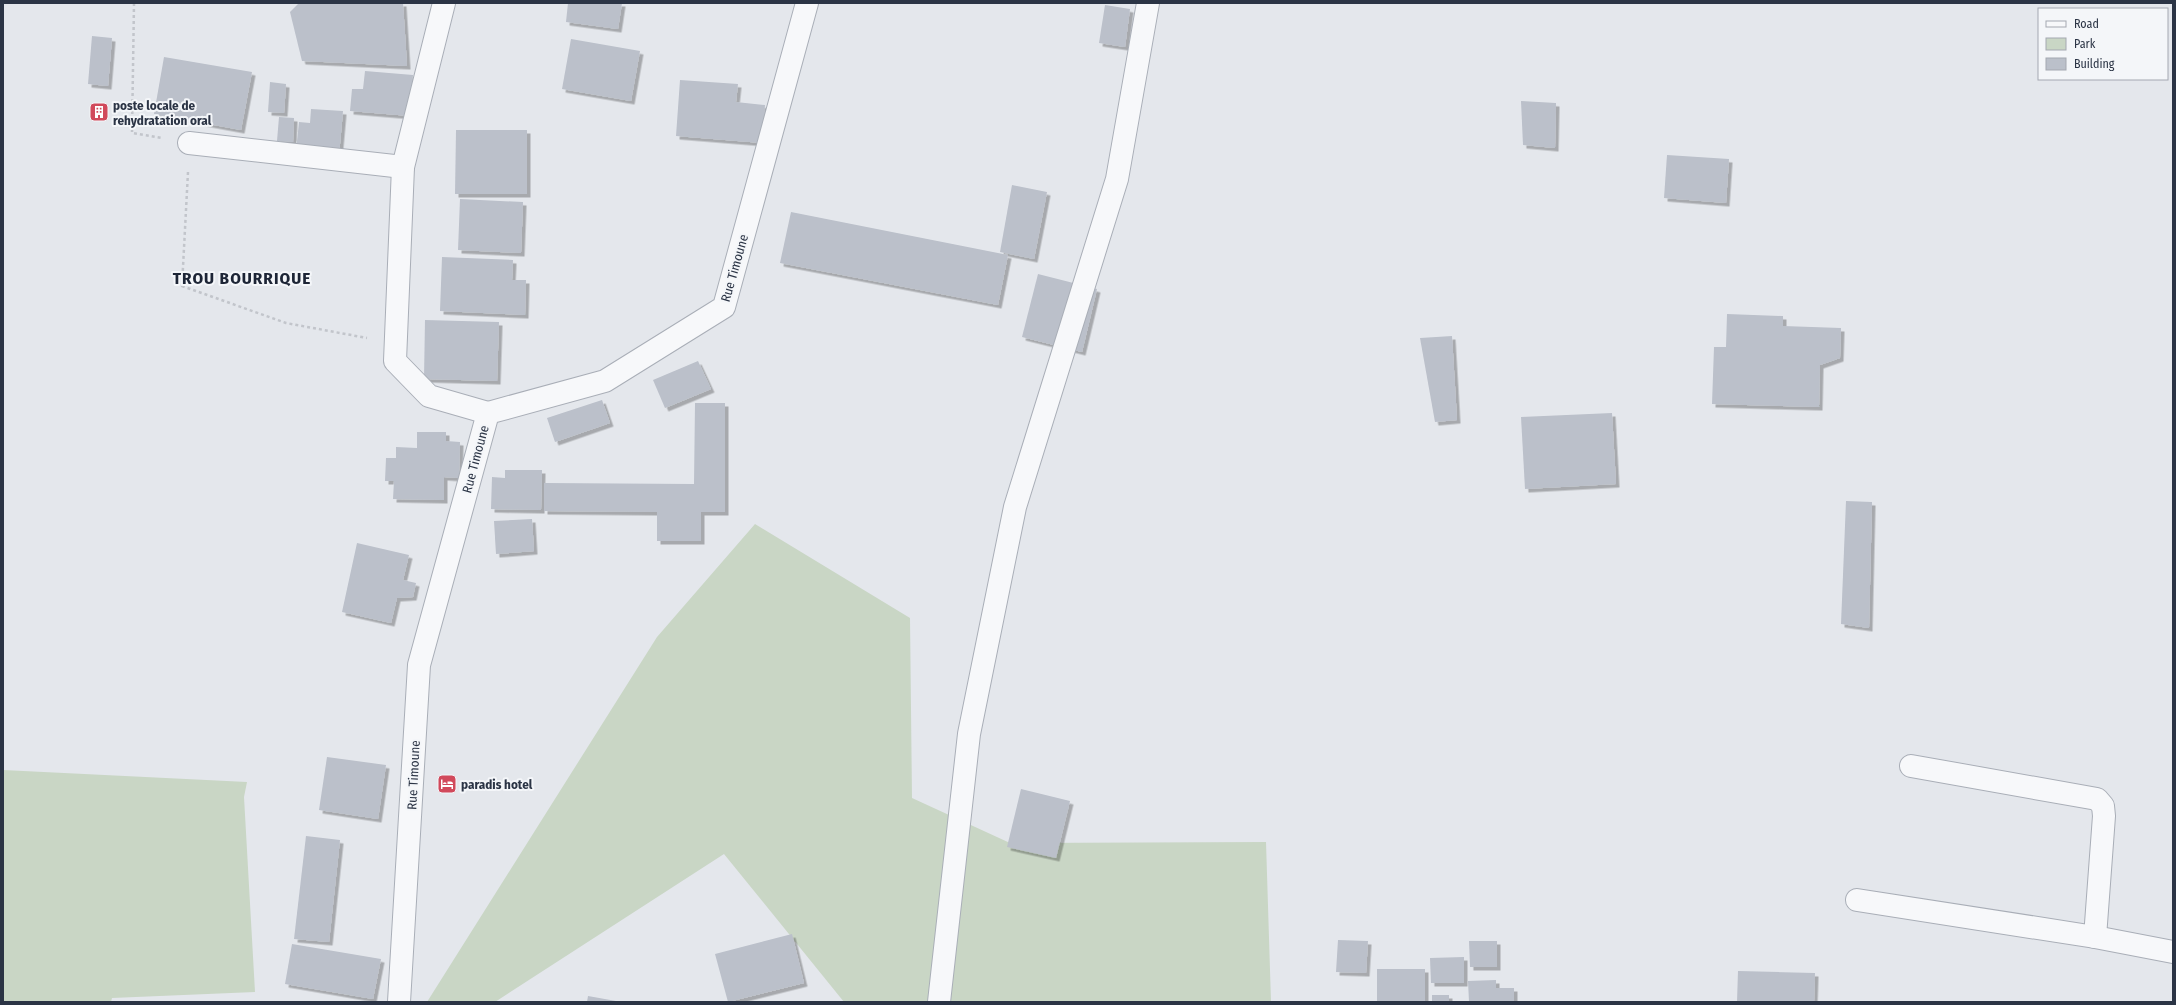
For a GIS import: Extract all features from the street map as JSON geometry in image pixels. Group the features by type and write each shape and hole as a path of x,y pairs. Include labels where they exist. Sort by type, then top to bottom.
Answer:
{"street":[{"path":"444,3 404,167 397,344 395,361 429,396 488,413"},
{"name":"Rue Timoune","path":"399,1002 419,665 488,413 605,381 724,307 807,3"},
{"path":"939,1002 969,734 1014,508 1117,179 1148,3"},
{"path":"189,143 404,167"},
{"path":"1912,766 2097,799 2103,806 2104,816 2095,937"},
{"path":"1857,900 2095,937 2173,952"}],"path":[{"path":"182,286 286,323 397,344"}],"green space":[{"path":"755,524 910,618 912,798 1010,843 1266,842 1271,1002 844,1002 724,854 495,1002 427,1002 657,637"},
{"path":"3,770 247,782 244,797 255,992 112,998 111,1002 3,1002"}],"building":[{"path":"299,3 403,3 407,66 302,61 290,12"},
{"path":"568,3 622,3 618,29 566,22"},
{"path":"1105,5 1130,9 1125,47 1099,43"},
{"path":"92,36 112,38 108,86 88,84"},
{"path":"571,39 640,51 631,101 562,89"},
{"path":"164,57 252,72 241,130 154,114"},
{"path":"365,71 413,75 410,116 350,111 352,89 363,89"},
{"path":"680,80 738,84 736,102 765,105 762,143 676,136"},
{"path":"270,82 286,84 284,113 268,112"},
{"path":"1521,101 1556,103 1555,148 1523,145"},
{"path":"311,109 343,111 339,155 296,151 299,122 310,123"},
{"path":"279,117 294,118 293,142 277,141"},
{"path":"456,130 527,130 527,194 455,194"},
{"path":"1667,155 1729,159 1726,203 1664,198"},
{"path":"1012,185 1047,192 1034,259 1000,252"},
{"path":"460,199 523,202 521,253 458,250"},
{"path":"791,212 1008,255 998,305 780,263"},
{"path":"442,257 513,260 512,280 526,280 525,315 440,311"},
{"path":"1038,274 1097,289 1082,352 1022,337"},
{"path":"1727,314 1783,316 1783,326 1841,328 1840,358 1820,365 1819,407 1712,404 1714,347 1726,347"},
{"path":"425,320 499,322 497,381 424,379"},
{"path":"1452,336 1457,420 1435,422 1420,338"},
{"path":"698,361 711,389 665,408 653,380"},
{"path":"602,400 610,423 555,442 547,418"},
{"path":"695,403 725,403 725,512 701,512 701,541 657,541 657,512 544,511 544,483 694,484"},
{"path":"1612,413 1616,484 1525,489 1521,417"},
{"path":"417,432 446,432 446,441 460,442 459,478 444,477 444,500 393,499 394,481 385,481 386,458 396,458 396,447 417,448"},
{"path":"505,470 542,470 541,510 491,509 492,477 505,478"},
{"path":"1846,501 1872,502 1869,628 1841,624"},
{"path":"532,519 534,551 496,554 494,521"},
{"path":"357,543 409,555 403,580 416,583 413,597 397,598 391,623 342,612"},
{"path":"327,757 386,765 378,819 319,810"},
{"path":"1021,789 1070,801 1056,858 1007,847"},
{"path":"306,836 340,840 329,942 294,939"},
{"path":"792,934 804,983 728,1002 715,954"},
{"path":"1338,940 1368,941 1366,973 1336,972"},
{"path":"1469,941 1497,941 1497,967 1470,967"},
{"path":"292,944 381,959 373,999 285,984"},
{"path":"1464,957 1464,983 1431,983 1430,958"},
{"path":"1377,969 1425,969 1425,1002 1377,1002"},
{"path":"1738,971 1815,973 1814,1002 1737,1002"},
{"path":"1496,980 1496,988 1514,988 1514,1002 1469,1002 1468,981"},
{"path":"1432,995 1449,995 1449,1002 1432,1002"},
{"path":"588,996 616,1001 587,1002"}],"place":[{"name":"poste locale de rehydratation oral","path":"99,112"},
{"name":"paradis hotel","path":"447,784"}],"district":[{"name":"TROU BOURRIQUE","path":"242,278"}]}
